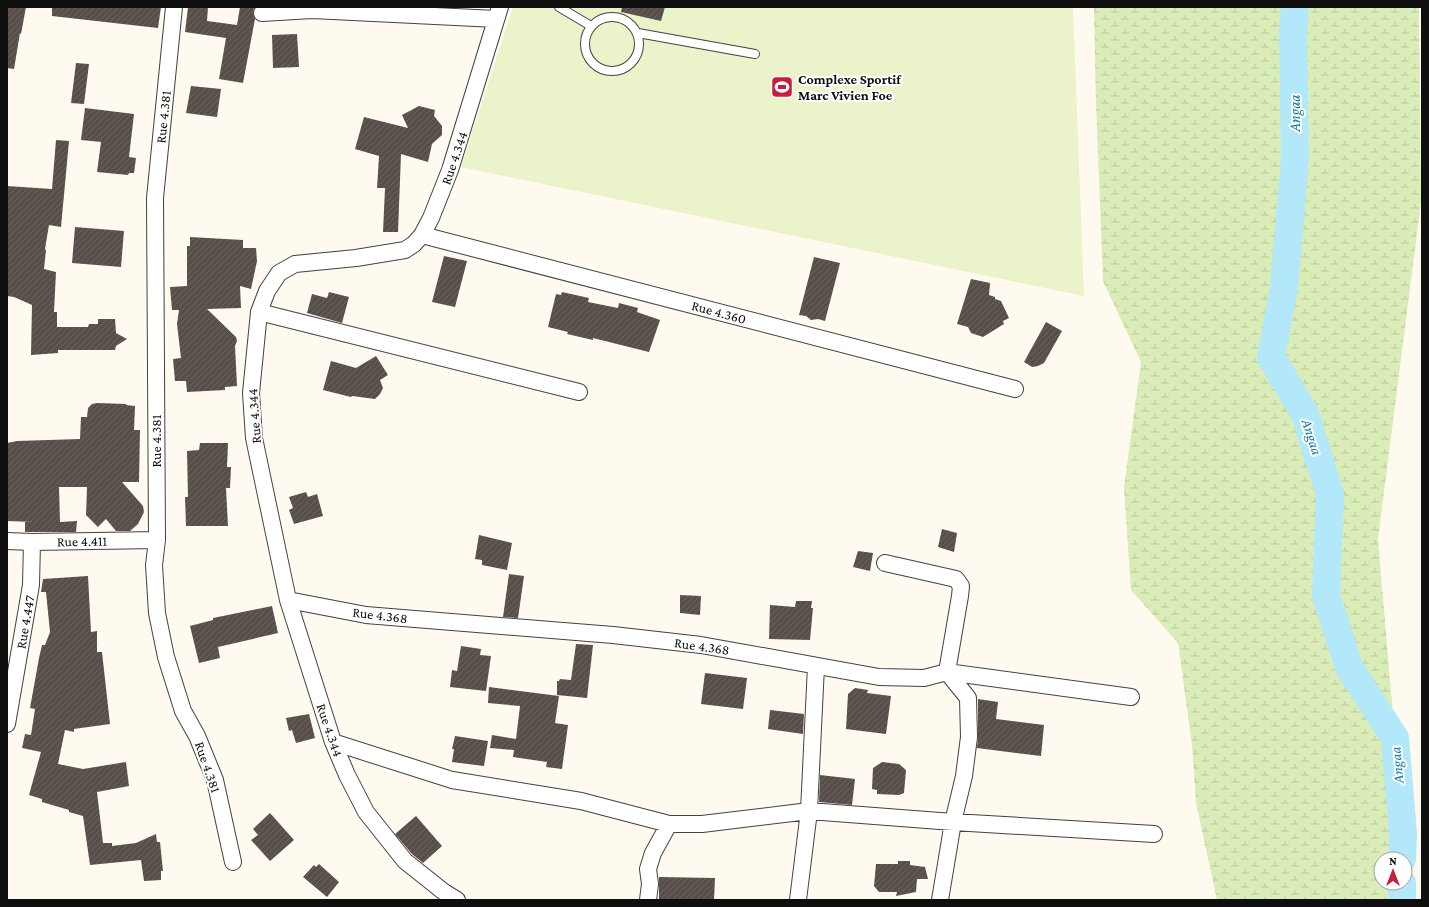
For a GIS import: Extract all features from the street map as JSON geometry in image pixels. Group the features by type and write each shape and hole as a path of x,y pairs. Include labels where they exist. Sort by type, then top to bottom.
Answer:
{"street":[{"name":"Rue 4.381","path":"174,7 155,198 157,540 154,565 157,614 166,657 184,711 197,736 215,780 234,862"},
{"path":"262,13 312,10 498,13"},
{"name":"Rue 4.344","path":"446,897 405,861 366,812 347,775 333,742 288,600 254,438 251,393 258,312 267,291 279,274 295,264 356,258 405,250 414,244 422,235 431,218 450,170 498,13"},
{"name":"Rue 4.360","path":"422,235 1015,389"},
{"path":"258,312 580,392"},
{"name":"Rue 4.411","path":"7,541 157,540"},
{"name":"Rue 4.447","path":"7,724 31,585 32,542"},
{"path":"885,563 956,579 961,586 947,672 968,698 969,738 964,776 953,822 940,900"},
{"name":"Rue 4.368","path":"288,600 366,614 701,645 879,677 924,678 947,672"},
{"path":"798,900 809,811 816,666"},
{"path":"947,672 1131,697"},
{"path":"333,742 452,780 581,801 669,824 702,824 809,811 953,822 1154,834"},
{"path":"648,900 650,884 648,869 653,853 669,824"}],"lane":[{"path":"559,7 591,26"},
{"path":"612,16 627,20 633,25 638,33 640,47 638,54 634,61 621,70 605,70 598,67 592,62 585,48 585,40 591,26 604,18 612,16"},
{"path":"638,33 755,54"}],"green space":[{"name":"Complexe Sportif Marc Vivien Foe","path":"513,7 1073,7 1084,296 461,167"},
{"path":"1094,7 1419,7 1421,202 1378,539 1405,851 1373,851 1373,891 1411,891 1412,900 1217,900 1196,803 1192,745 1178,643 1131,590 1124,487 1141,362 1103,281"}],"building":[{"path":"7,7 26,7 14,69 7,68"},
{"path":"52,7 161,7 158,28 52,16"},
{"path":"188,7 208,7 207,21 237,25 240,7 254,8 253,13 255,19 243,83 219,79 226,38 185,32"},
{"path":"622,7 665,7 661,21 621,12"},
{"path":"297,34 299,67 273,68 272,35"},
{"path":"76,63 89,64 84,104 71,103"},
{"path":"191,86 221,89 217,117 186,113"},
{"path":"419,106 435,110 434,116 442,126 442,135 432,144 428,162 401,154 398,232 383,232 385,188 377,188 379,156 355,149 364,117 408,128 402,115"},
{"path":"85,108 134,114 129,157 136,158 134,173 129,173 128,175 97,172 101,142 81,140"},
{"path":"56,140 69,141 61,227 49,225 45,249 44,269 56,272 54,312 57,312 57,327 88,327 89,324 98,324 98,319 115,319 116,333 127,339 116,346 115,350 58,350 58,353 31,355 32,305 14,297 7,296 7,186 52,189"},
{"path":"75,227 124,231 121,267 72,263"},
{"path":"190,237 243,240 243,248 256,248 257,261 251,289 240,286 241,308 207,309 236,337 237,341 235,346 237,386 225,387 225,390 187,392 186,381 175,381 173,359 181,358 177,324 179,310 172,310 170,287 187,286 187,246 190,246"},
{"path":"444,256 467,261 455,307 432,302"},
{"path":"814,257 840,263 825,321 818,319 811,320 806,316 799,315"},
{"path":"971,279 990,283 989,295 1001,301 1009,318 1003,321 1004,324 983,337 971,333 968,327 957,324"},
{"path":"329,292 349,297 342,323 307,313 312,294 327,298"},
{"path":"562,292 589,298 588,302 618,308 619,303 638,308 637,312 660,320 649,352 593,338 593,340 567,334 568,332 548,327 556,294 561,295"},
{"path":"1046,322 1062,331 1044,363 1032,367 1024,362"},
{"path":"376,356 388,375 380,380 383,388 375,399 351,397 323,390 331,361 356,368"},
{"path":"92,404 126,404 135,406 134,430 140,430 139,482 122,482 143,506 144,512 138,524 130,531 116,531 106,519 98,527 86,515 87,487 59,487 60,522 77,521 76,532 25,532 25,522 33,522 7,521 7,443 17,441 80,439 81,417 87,417 88,408"},
{"path":"200,443 228,443 227,467 231,467 230,488 226,488 228,526 186,526 185,497 188,497 187,451 199,450"},
{"path":"306,492 308,497 317,494 323,516 294,524 289,510 293,508 289,497"},
{"path":"942,529 957,533 954,552 938,547"},
{"path":"479,535 512,543 507,570 482,565 482,560 475,559"},
{"path":"858,551 873,553 870,571 853,567"},
{"path":"509,574 524,576 518,618 503,617"},
{"path":"88,576 91,632 97,631 97,652 102,652 110,724 74,729 74,732 65,730 58,764 83,769 126,762 129,786 97,792 103,843 112,843 112,846 136,843 156,834 157,842 160,842 163,871 161,871 161,880 144,881 141,860 90,865 83,816 42,802 42,799 29,795 41,752 22,748 25,734 31,735 35,709 30,708 39,658 42,645 45,645 50,632 46,592 41,592 43,579"},
{"path":"680,595 701,596 700,615 680,613"},
{"path":"796,601 812,601 811,608 813,608 810,640 769,639 770,605 795,607"},
{"path":"272,606 278,633 218,647 220,658 199,663 190,626 213,620 213,618"},
{"path":"576,644 593,645 587,698 557,695 557,681 560,679 571,680"},
{"path":"461,646 481,649 480,655 491,656 486,691 450,687 452,670 457,671"},
{"path":"705,673 747,678 743,709 701,704"},
{"path":"489,687 559,696 555,723 568,725 562,769 546,767 547,762 513,757 514,750 490,748 492,735 516,739 520,706 488,703"},
{"path":"855,688 868,690 867,693 891,696 886,734 846,729 848,694"},
{"path":"978,699 998,702 996,719 1044,725 1041,756 977,748"},
{"path":"770,710 804,714 803,734 768,729"},
{"path":"309,714 315,738 296,743 292,730 289,731 286,718"},
{"path":"455,736 488,741 484,766 452,762 454,749 452,749"},
{"path":"882,762 899,764 906,770 904,793 899,795 877,794 877,790 872,789 873,768"},
{"path":"820,775 855,779 852,805 819,802"},
{"path":"270,813 294,840 270,861 251,840 258,835 253,829"},
{"path":"416,816 442,846 423,863 412,854 395,834"},
{"path":"898,861 910,861 910,865 925,867 928,879 917,879 916,892 896,896 897,892 879,892 874,886 876,864 898,864"},
{"path":"319,864 339,882 327,897 303,877 314,865 316,867"},
{"path":"659,877 715,878 714,900 659,900"}],"waterway":[{"name":"Angaa","path":"1295,7 1293,29 1295,159 1284,288 1271,357 1305,414 1330,494 1326,595 1349,667 1395,738 1403,833 1402,851"},
{"name":"Angaa","path":"1402,891 1402,900"}],"place":[{"name":"Complexe Sportif Marc Vivien Foe","path":"782,87"}]}
